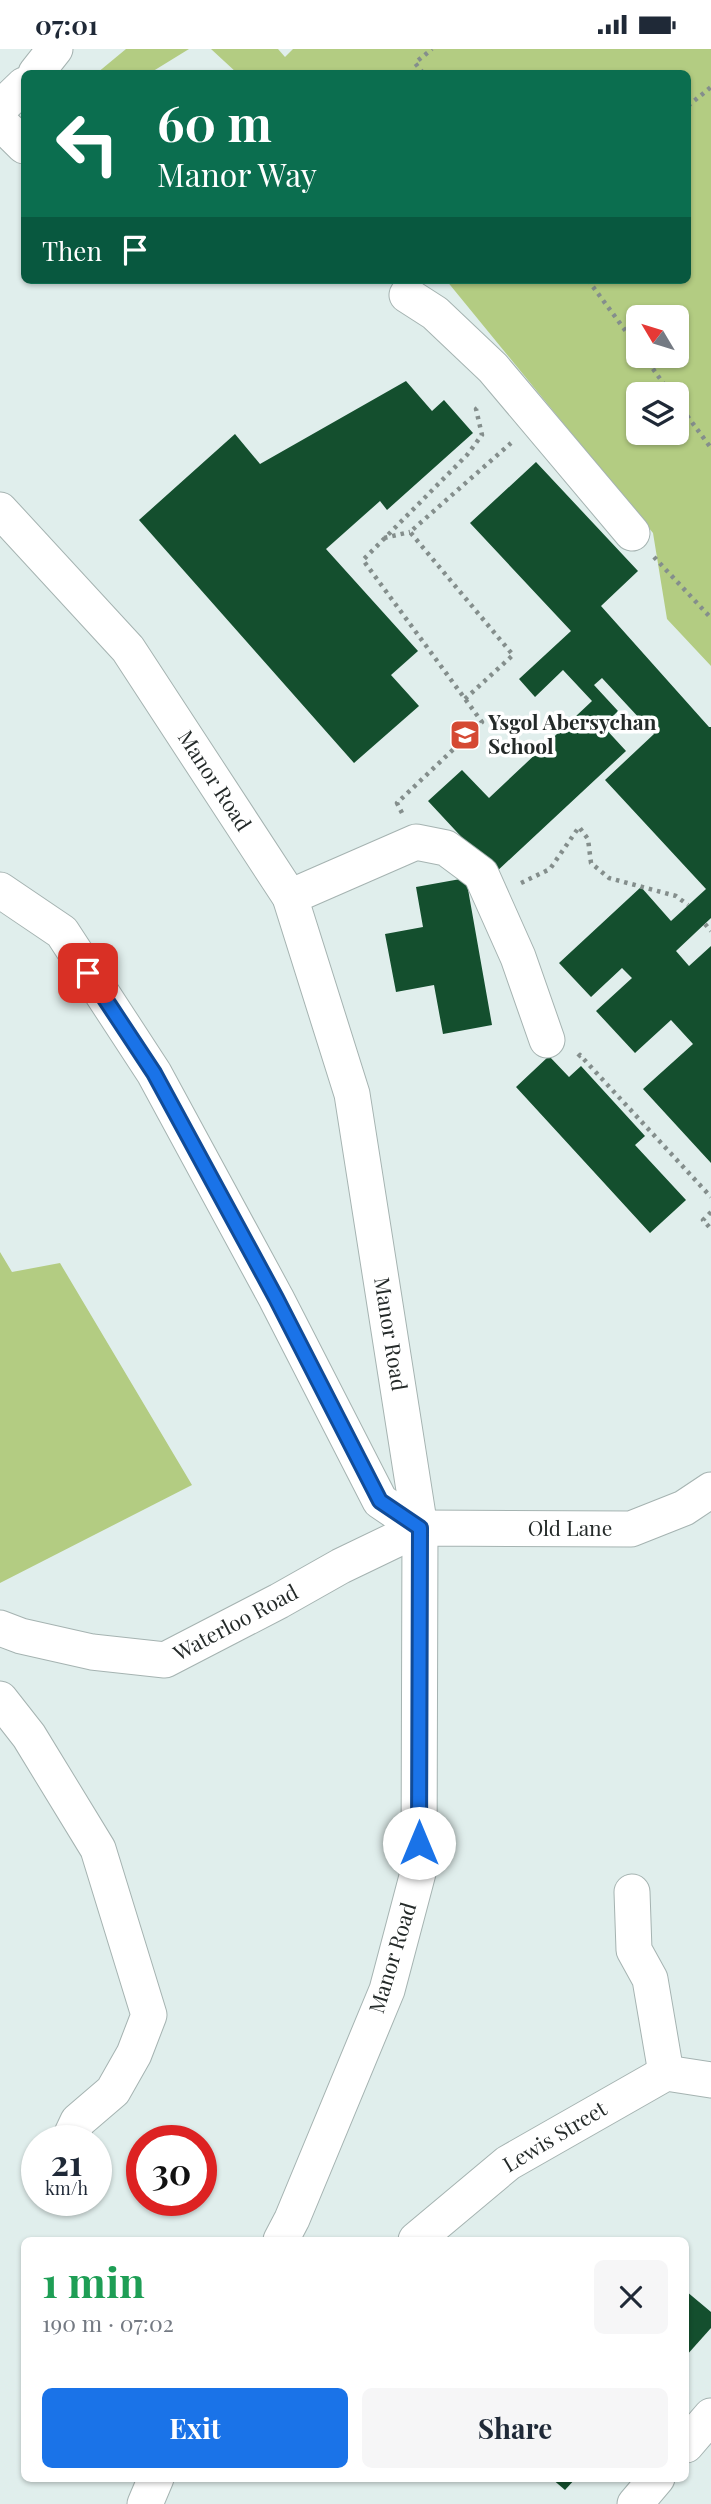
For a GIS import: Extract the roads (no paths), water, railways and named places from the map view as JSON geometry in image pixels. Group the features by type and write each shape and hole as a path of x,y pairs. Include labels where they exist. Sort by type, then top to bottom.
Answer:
{"street":[{"path":"38,70 55,49"},
{"path":"0,108 21,88"},
{"path":"0,123 21,143"},
{"path":"407,295 435,313 505,383 632,533"},
{"name":"Manor Road","path":"0,510 128,649 290,897 352,1094 420,1528 418,1869 387,1990 282,2237"},
{"path":"290,897 416,842 446,848 481,874 518,957 547,1040"},
{"path":"0,890 62,932 154,1073 276,1298 380,1501 420,1528"},
{"name":"Old Lane","path":"420,1528 631,1529 684,1508 711,1490"},
{"name":"Waterloo Road","path":"0,1628 21,1636 92,1652 165,1660 341,1566 420,1528"},
{"path":"0,1699 29,1736 98,1849 149,2015 134,2054 113,2091 76,2125"},
{"path":"632,1892 634,1950 650,1979 666,2073 711,2080"},
{"name":"Lewis Street","path":"420,2237 508,2163 666,2073"},
{"path":"689,2442 711,2416"},
{"path":"145,2504 154,2482"},
{"path":"635,2504 654,2482"}],"place":[{"name":"Ysgol Abersychan School","path":"465,735"}]}
